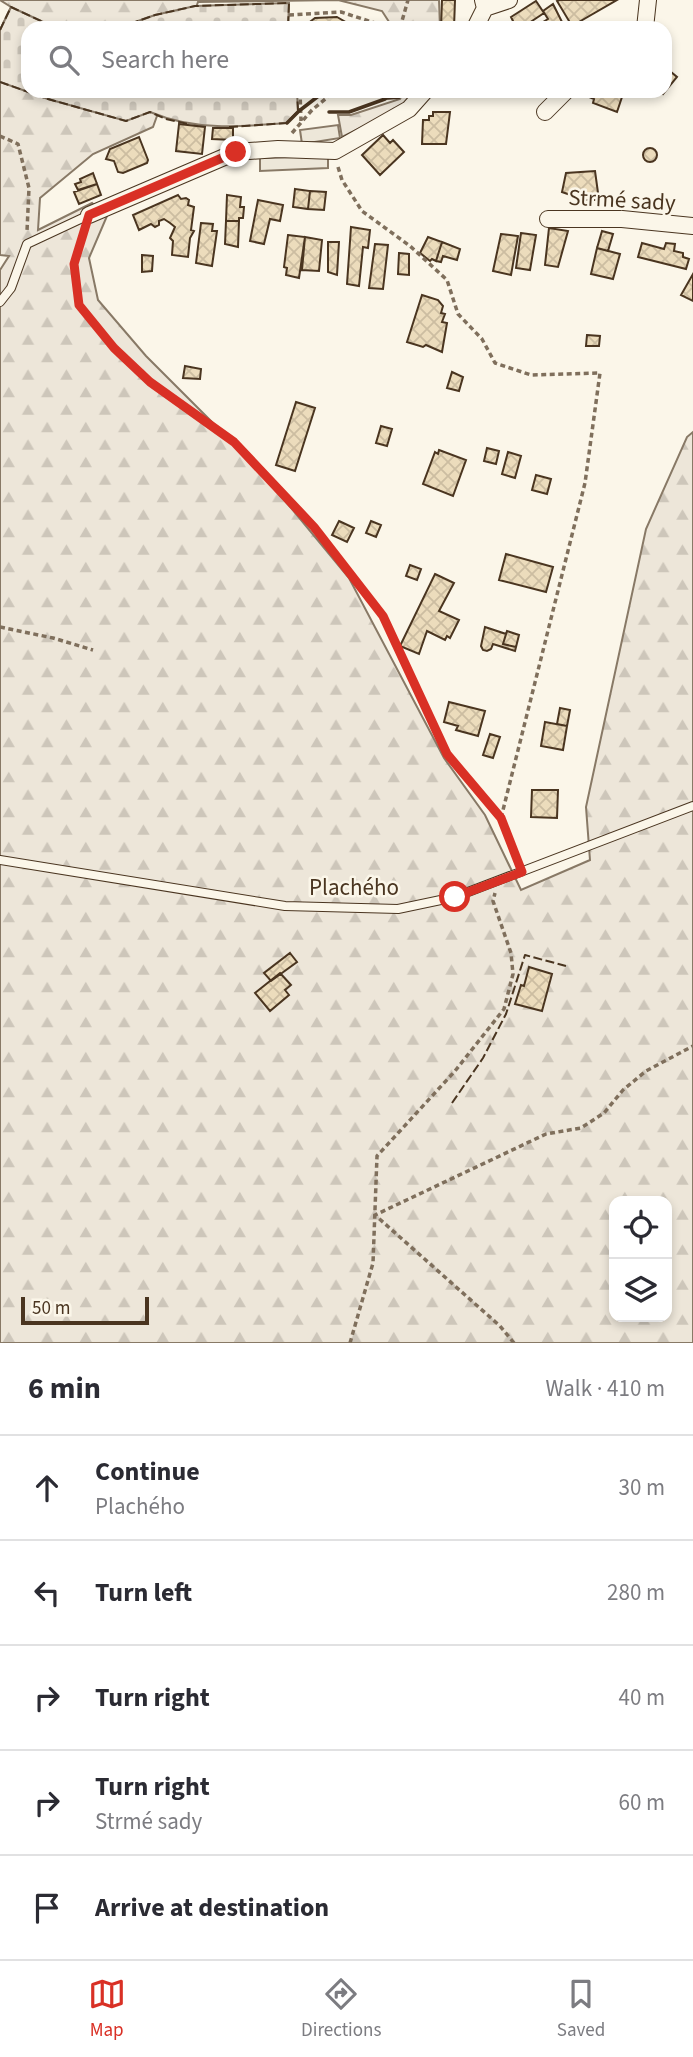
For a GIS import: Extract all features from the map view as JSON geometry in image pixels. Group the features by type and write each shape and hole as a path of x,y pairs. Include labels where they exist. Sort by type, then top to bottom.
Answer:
{"street":[{"path":"478,21 484,4 509,0"},
{"path":"89,215 236,152 278,149 335,151 409,109 419,98"},
{"path":"545,112 559,98"},
{"name":"Strmé sady","path":"548,219 622,219 693,226"}],"lane":[{"path":"0,302 12,288 27,244 89,215"},
{"name":"Plachého","path":"0,860 285,906 398,909 455,897 693,806"}],"path":[{"path":"402,21 408,0"},
{"path":"289,15 341,12 369,21"},
{"path":"300,98 301,123"},
{"path":"278,149 312,110 327,98"},
{"path":"0,136 18,144 29,188 27,244"},
{"path":"335,151 342,180 362,211 410,246 447,280 458,314 482,339 495,363 531,375 600,373 585,483 501,818"},
{"path":"89,215 74,264 79,305 114,348 150,382 234,442 314,527 383,616 447,754 501,818 522,872"},
{"path":"0,627 93,650"},
{"path":"350,1343 373,1263 377,1156 456,1071 504,1009 513,974 511,953 493,901 495,893"},
{"path":"375,1215 546,1134 581,1128 604,1113 623,1090 646,1070 693,1046"},
{"path":"375,1215 500,1326 514,1343"}],"green space":[{"path":"0,0 338,0 198,2 191,21 21,21 21,98 163,98 153,127 93,154 40,198 38,230 92,203 107,216 89,258 98,300 146,356 236,446 349,578 444,758 485,815 521,890 590,860 586,807 646,529 687,437 693,432 693,1343 0,1343 0,270 9,256 0,255 0,30 11,7"},
{"path":"338,0 439,0 440,21 388,21 382,11"},
{"path":"289,3 288,21 138,21 195,6"},
{"path":"11,7 41,21 21,21 21,89 0,82 0,30"},
{"path":"45,98 297,98 298,111 287,123 218,126 184,122 150,112 126,121"},
{"path":"411,98 408,105 342,137 338,115 351,115"}],"shaded area":[{"path":"338,125 340,138 302,144 300,130"},
{"path":"328,156 328,168 260,171 260,158"}],"building":[{"path":"442,0 455,0 454,21 441,21"},
{"path":"617,0 581,21 569,21 557,1"},
{"path":"536,1 544,13 532,21 513,21 511,17"},
{"path":"553,4 562,21 545,21 548,19 543,11"},
{"path":"337,17 344,21 311,21 315,18"},
{"path":"592,98 622,98 617,112 593,103 594,99"},
{"path":"433,112 450,112 446,144 422,144 423,120 429,120"},
{"path":"179,124 205,127 202,154 176,151"},
{"path":"213,128 233,128 233,140 212,139"},
{"path":"383,135 390,143 393,140 404,152 380,175 362,155"},
{"path":"139,137 147,163 123,173 118,172 114,161 106,159 110,149"},
{"path":"650,148 655,150 655,160 650,162 645,160 643,155 645,150"},
{"path":"595,171 599,200 585,200 562,192 566,173"},
{"path":"93,173 97,184 78,190 75,184"},
{"path":"97,184 101,195 79,204 74,192"},
{"path":"295,189 310,191 308,209 293,207"},
{"path":"310,191 326,192 324,210 308,209"},
{"path":"178,195 181,199 189,200 188,205 194,207 191,230 194,231 190,238 188,257 172,255 173,241 170,238 175,227 170,223 164,219 155,227 151,224 139,230 133,215"},
{"path":"227,195 241,197 240,207 244,207 243,218 239,218 239,221 226,221"},
{"path":"258,200 283,205 280,221 270,219 264,244 250,241"},
{"path":"226,221 239,221 238,247 225,244"},
{"path":"201,223 213,224 212,231 217,231 212,266 196,263"},
{"path":"351,227 370,230 368,248 363,247 359,286 347,284"},
{"path":"549,228 568,231 558,267 545,265"},
{"path":"602,231 613,234 608,251 597,248"},
{"path":"521,233 536,235 530,270 516,268"},
{"path":"501,234 518,236 511,275 493,271"},
{"path":"288,235 305,237 299,278 286,275 287,268 284,267"},
{"path":"305,237 322,240 319,271 302,270"},
{"path":"428,237 442,242 436,261 430,261 420,253"},
{"path":"328,242 339,242 337,275 328,272"},
{"path":"442,242 460,249 457,260 443,256 441,262 436,261"},
{"path":"642,243 664,249 666,243 675,244 674,251 683,253 683,257 689,259 686,269 638,257"},
{"path":"375,244 388,245 383,289 369,288"},
{"path":"597,248 620,254 613,279 591,274"},
{"path":"399,253 409,254 409,275 398,274"},
{"path":"142,255 153,256 152,271 142,272"},
{"path":"693,274 693,301 681,295"},
{"path":"422,295 438,300 443,306 441,313 445,314 442,322 447,323 442,352 426,345 423,347 407,342"},
{"path":"587,335 600,336 599,346 586,346"},
{"path":"185,366 201,369 200,379 183,378"},
{"path":"452,372 463,377 459,391 447,388"},
{"path":"296,402 315,408 295,471 276,465"},
{"path":"381,426 392,429 387,446 376,443"},
{"path":"487,448 499,451 496,464 484,461"},
{"path":"439,450 466,460 453,496 423,484 435,452 438,454"},
{"path":"508,452 521,456 515,478 502,474"},
{"path":"536,475 551,479 547,494 532,490"},
{"path":"339,521 354,528 347,542 332,535"},
{"path":"371,521 381,525 376,537 366,533"},
{"path":"506,554 553,567 546,592 499,580"},
{"path":"410,565 421,569 417,580 406,576"},
{"path":"435,574 454,583 439,611 459,620 450,638 447,636 445,640 427,631 419,654 400,646"},
{"path":"485,627 506,634 503,644 516,647 515,651 493,644 491,649 483,650 481,646"},
{"path":"507,631 519,635 516,647 503,644"},
{"path":"449,702 485,711 478,736 456,730 458,726 444,722"},
{"path":"560,708 570,710 567,726 557,724"},
{"path":"545,722 567,726 563,750 541,746"},
{"path":"490,734 500,737 493,758 483,755"},
{"path":"532,790 558,790 557,818 531,817"},
{"path":"290,953 297,962 271,981 264,973"},
{"path":"529,967 552,974 542,1011 515,1004"},
{"path":"280,973 291,985 285,990 289,995 270,1011 255,993"}],"fence":[{"path":"138,21 195,6 289,3 288,21"},
{"path":"0,30 11,7 41,21"},
{"path":"0,82 21,89"},
{"path":"45,98 126,121 150,112 188,124"},
{"path":"229,127 287,123 298,111 297,98"},
{"path":"452,1103 483,1058 506,1014 525,955 566,966"}],"wall":[{"path":"287,123 316,98"},
{"path":"329,112 349,112 385,99"}],"route":[{"path":"236,152 89,215 74,264 79,305 114,348 150,382 234,442 314,527 383,616 447,754 501,818 522,872 455,897"}]}
